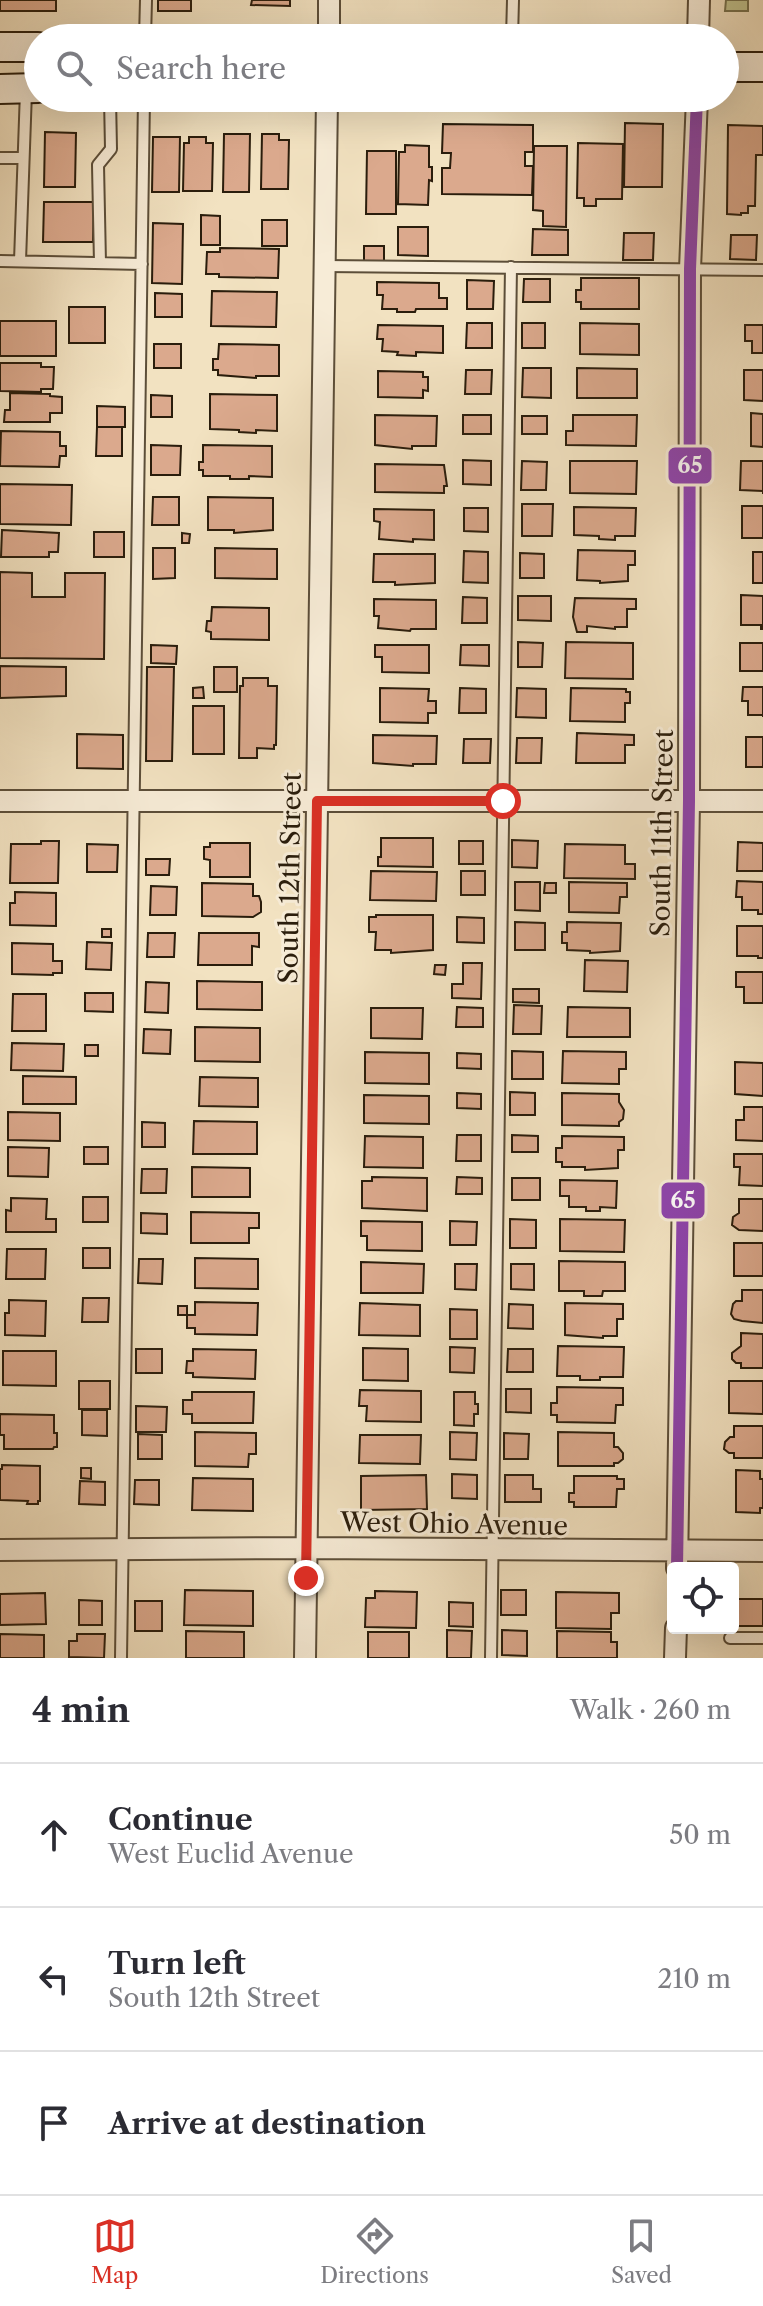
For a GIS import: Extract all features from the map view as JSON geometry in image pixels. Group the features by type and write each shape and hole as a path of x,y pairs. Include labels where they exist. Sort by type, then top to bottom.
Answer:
{"main road":[{"path":"0,47 24,47"},
{"path":"739,67 763,67"}],"street":[{"path":"329,0 329,24"},
{"path":"698,24 699,0"},
{"name":"South 12th Street","path":"305,1658 327,112"},
{"name":"South 11th Street","path":"677,1560 689,801 690,269 696,112"},
{"path":"0,801 763,801"},
{"name":"West Ohio Avenue","path":"0,1550 493,1550 677,1560 763,1551"},
{"path":"675,1658 676,1634"}],"lane":[{"path":"145,24 146,0"},
{"path":"512,24 513,0"},
{"path":"20,261 23,158 21,89"},
{"path":"100,263 98,165 111,149 110,112"},
{"path":"121,1658 144,112"},
{"path":"0,158 23,158"},
{"path":"0,261 142,264"},
{"path":"324,266 763,270"},
{"path":"491,1658 511,267"},
{"path":"730,1638 763,1638"}],"green space":[{"path":"726,0 748,0 748,11 725,11"}],"building":[{"path":"0,0 56,0 56,11 0,11"},
{"path":"158,0 191,0 191,11 158,11"},
{"path":"252,0 290,0 290,6 251,5"},
{"path":"625,123 663,124 662,187 624,187"},
{"path":"443,124 533,125 533,152 525,152 525,166 533,166 532,195 442,194 442,168 450,168 451,153 442,153"},
{"path":"728,125 763,126 763,155 756,155 755,206 748,206 748,213 741,215 727,214"},
{"path":"45,132 76,133 75,187 44,187"},
{"path":"224,134 250,134 249,192 223,192"},
{"path":"262,134 279,134 279,140 289,140 288,189 261,189"},
{"path":"153,137 180,137 179,192 152,192"},
{"path":"189,137 206,137 206,143 213,143 212,191 183,191 184,143 189,143"},
{"path":"578,143 623,144 622,199 596,199 596,206 584,206 584,198 577,198"},
{"path":"405,145 429,146 432,181 429,180 428,205 398,204 399,152 405,152"},
{"path":"534,146 567,146 566,227 543,226 543,211 533,210"},
{"path":"367,151 396,151 396,214 366,214"},
{"path":"44,202 94,202 93,242 43,242"},
{"path":"201,215 220,216 220,245 201,245"},
{"path":"262,220 287,220 287,246 262,246"},
{"path":"153,223 183,224 182,284 152,283"},
{"path":"398,227 428,227 428,256 398,255"},
{"path":"533,229 568,230 568,255 532,255"},
{"path":"624,233 654,233 653,260 623,260"},
{"path":"731,235 757,235 756,260 730,259"},
{"path":"364,246 384,246 384,262 364,261"},
{"path":"220,248 279,249 278,278 206,274 207,252 220,252"},
{"path":"581,278 639,278 639,309 581,309 581,302 576,302 576,290 581,290"},
{"path":"524,279 550,279 550,302 523,302"},
{"path":"467,280 494,281 493,309 467,309"},
{"path":"377,282 439,283 439,298 447,298 447,309 397,312 397,309 382,309 383,295 377,295"},
{"path":"212,291 277,292 276,327 211,326"},
{"path":"155,293 182,294 182,317 155,317"},
{"path":"69,307 105,307 105,343 69,343"},
{"path":"0,321 56,321 56,356 0,356"},
{"path":"467,323 492,323 492,348 466,348"},
{"path":"522,323 545,323 545,348 522,348"},
{"path":"580,323 639,324 639,355 580,354"},
{"path":"378,325 443,326 443,353 416,352 416,356 382,351 383,339 377,339"},
{"path":"745,325 763,325 763,353 752,353 752,341 745,341"},
{"path":"154,344 181,344 181,368 154,368"},
{"path":"219,344 279,345 279,376 218,375 218,370 213,370 213,359 218,359"},
{"path":"0,363 41,363 41,367 54,367 53,389 41,389 41,392 0,391"},
{"path":"523,368 551,368 551,398 522,397"},
{"path":"577,368 637,369 637,398 577,398"},
{"path":"466,370 492,370 491,394 465,394"},
{"path":"744,370 763,370 763,401 744,400"},
{"path":"378,371 423,372 423,377 428,377 428,391 423,390 423,398 378,397"},
{"path":"10,393 62,397 62,413 50,413 50,422 4,422 5,410 10,410"},
{"path":"210,394 277,395 277,431 256,430 256,433 210,429"},
{"path":"151,395 172,396 172,417 151,417"},
{"path":"97,406 125,407 125,427 97,427"},
{"path":"751,413 763,414 763,447 751,446"},
{"path":"375,415 437,416 436,446 412,446 412,449 375,445"},
{"path":"463,415 491,415 491,434 463,434"},
{"path":"573,415 637,415 636,446 566,445 566,431 573,431"},
{"path":"522,416 547,416 547,434 522,434"},
{"path":"97,427 122,427 122,456 96,456"},
{"path":"1,431 60,432 60,446 66,446 66,456 60,456 59,467 0,466"},
{"path":"151,445 181,446 180,475 151,475"},
{"path":"203,445 272,446 272,477 230,479 230,476 203,476 199,462 203,462"},
{"path":"463,460 491,461 491,485 463,484"},
{"path":"522,461 547,462 546,490 521,490"},
{"path":"570,461 637,461 636,494 570,493"},
{"path":"741,461 763,461 763,491 740,490"},
{"path":"375,464 444,465 447,486 444,486 444,493 375,492"},
{"path":"0,484 72,485 71,525 0,524"},
{"path":"153,497 179,497 179,525 152,525"},
{"path":"208,497 273,498 273,530 234,533 234,530 208,530"},
{"path":"522,504 553,504 552,536 522,536"},
{"path":"742,506 763,506 763,538 742,538"},
{"path":"574,507 636,508 635,536 615,536 615,540 574,535"},
{"path":"464,508 488,508 488,532 464,531"},
{"path":"374,509 434,510 434,540 379,539 380,522 374,521"},
{"path":"2,530 59,533 58,552 49,552 49,557 1,557"},
{"path":"94,532 124,532 124,557 94,557"},
{"path":"182,533 190,534 189,543 182,543"},
{"path":"153,548 175,548 175,578 153,579"},
{"path":"215,548 277,549 277,579 215,578"},
{"path":"578,550 635,551 635,565 628,565 628,581 600,583 577,580"},
{"path":"464,551 488,552 488,583 463,582"},
{"path":"753,552 763,552 763,583 753,583"},
{"path":"520,553 544,554 544,578 520,578"},
{"path":"374,554 435,554 435,583 395,585 395,582 373,582"},
{"path":"0,572 32,573 32,597 65,597 65,573 105,573 104,659 0,658"},
{"path":"741,595 763,596 763,629 761,625 741,625"},
{"path":"518,596 551,596 551,621 518,620"},
{"path":"463,597 487,598 487,623 462,623"},
{"path":"575,598 636,599 636,609 627,609 627,627 587,626 587,632 577,632 573,617"},
{"path":"374,599 436,600 436,629 410,631 378,628 379,616 374,616"},
{"path":"212,607 269,608 269,640 211,639 211,632 206,631 207,621 211,621"},
{"path":"518,642 543,643 542,667 518,667"},
{"path":"566,642 633,643 633,679 565,678"},
{"path":"740,643 763,643 763,671 740,671"},
{"path":"151,645 177,646 176,664 151,663"},
{"path":"375,645 429,645 429,673 382,672 382,657 375,657"},
{"path":"461,645 489,645 489,666 460,665"},
{"path":"0,666 66,667 66,696 0,698"},
{"path":"147,667 174,667 172,761 146,761"},
{"path":"214,667 237,667 237,692 214,692"},
{"path":"243,678 268,678 268,686 277,686 276,745 274,749 257,748 257,758 239,758 240,686 243,686"},
{"path":"203,687 204,698 193,698 193,688"},
{"path":"743,687 763,687 763,715 748,715 748,701 742,701"},
{"path":"380,688 429,689 428,701 436,701 436,713 428,713 428,723 380,722"},
{"path":"460,688 486,689 486,713 459,713"},
{"path":"517,688 546,689 546,718 516,717"},
{"path":"571,688 626,689 630,692 630,703 625,703 625,722 570,721"},
{"path":"193,706 224,706 224,754 193,754"},
{"path":"577,733 634,735 634,745 625,745 625,763 576,763"},
{"path":"77,734 123,735 123,769 77,768"},
{"path":"373,735 437,736 436,764 373,763"},
{"path":"746,737 763,737 763,767 746,767"},
{"path":"517,738 542,738 541,763 516,763"},
{"path":"464,739 491,739 490,763 463,763"},
{"path":"381,838 433,838 433,867 378,866"},
{"path":"512,840 538,841 537,868 512,867"},
{"path":"41,841 59,841 58,883 10,883 11,844 41,844"},
{"path":"459,841 483,841 483,864 459,864"},
{"path":"738,842 763,843 763,871 737,871"},
{"path":"210,843 250,843 250,877 210,877 210,860 204,859 204,847 210,847"},
{"path":"87,844 118,845 117,872 87,872"},
{"path":"565,844 625,845 625,864 635,864 635,879 564,878"},
{"path":"146,859 170,859 169,875 146,875"},
{"path":"371,871 437,872 436,901 370,900"},
{"path":"461,871 485,871 485,895 461,895"},
{"path":"737,881 763,882 763,914 758,914 758,910 742,910 742,897 736,897"},
{"path":"515,882 540,882 540,911 515,910"},
{"path":"569,882 627,883 627,897 620,897 619,913 569,912"},
{"path":"202,883 253,884 253,896 259,896 261,912 253,917 202,916"},
{"path":"545,883 556,883 556,893 544,893"},
{"path":"151,886 177,887 176,915 150,915"},
{"path":"15,892 56,893 56,926 10,925 10,903 15,903"},
{"path":"433,915 433,950 391,953 391,950 375,950 376,932 369,932 369,917"},
{"path":"457,917 484,918 484,943 457,942"},
{"path":"515,922 545,923 545,950 515,950"},
{"path":"567,922 621,923 620,951 590,953 567,950 567,943 562,943 562,932 567,932"},
{"path":"737,926 763,926 763,958 737,956"},
{"path":"102,929 111,929 111,937 102,937"},
{"path":"148,933 175,933 174,957 147,957"},
{"path":"199,933 259,933 259,947 252,946 252,965 198,965"},
{"path":"87,942 112,943 111,970 86,969"},
{"path":"12,943 53,944 53,961 62,961 62,973 12,974"},
{"path":"585,960 628,961 627,992 584,991"},
{"path":"463,963 482,963 481,999 452,998 452,984 463,984"},
{"path":"435,965 446,965 445,975 434,974"},
{"path":"736,972 763,972 763,1003 744,1003 744,987 736,987"},
{"path":"197,981 262,982 262,1010 197,1009"},
{"path":"146,982 169,983 168,1013 145,1012"},
{"path":"513,989 539,989 539,1003 513,1002"},
{"path":"85,993 113,993 113,1012 85,1011"},
{"path":"13,994 46,994 46,1031 12,1031"},
{"path":"514,1005 542,1006 541,1034 513,1034"},
{"path":"457,1007 483,1008 483,1027 456,1027"},
{"path":"568,1007 630,1008 630,1037 567,1037"},
{"path":"371,1008 423,1008 422,1039 371,1038"},
{"path":"195,1027 260,1028 260,1062 195,1061"},
{"path":"144,1029 171,1030 170,1054 143,1053"},
{"path":"12,1043 64,1044 63,1071 11,1070"},
{"path":"85,1045 98,1045 98,1056 85,1056"},
{"path":"512,1051 543,1052 543,1079 512,1079"},
{"path":"563,1051 626,1052 626,1069 619,1069 619,1084 562,1083"},
{"path":"365,1052 429,1053 429,1084 365,1083"},
{"path":"457,1053 481,1054 481,1069 457,1068"},
{"path":"735,1062 763,1063 763,1096 735,1094"},
{"path":"23,1076 76,1077 76,1104 23,1104"},
{"path":"200,1077 258,1078 258,1107 199,1106"},
{"path":"510,1092 535,1093 535,1115 510,1115"},
{"path":"457,1093 481,1094 481,1109 457,1108"},
{"path":"562,1093 619,1094 624,1110 623,1119 619,1126 562,1125"},
{"path":"364,1095 429,1096 429,1124 364,1123"},
{"path":"744,1107 763,1107 763,1141 736,1140 736,1120 744,1120"},
{"path":"8,1112 60,1113 60,1141 8,1140"},
{"path":"194,1121 257,1122 257,1154 193,1154"},
{"path":"142,1122 165,1123 165,1147 142,1147"},
{"path":"457,1135 481,1135 481,1161 456,1161"},
{"path":"512,1135 538,1136 538,1152 512,1152"},
{"path":"365,1136 423,1137 423,1168 364,1167"},
{"path":"562,1136 624,1137 624,1150 618,1150 618,1168 585,1170 585,1167 562,1167 562,1162 556,1162 556,1148 562,1148"},
{"path":"8,1147 49,1148 48,1177 8,1176"},
{"path":"84,1147 108,1147 108,1164 84,1164"},
{"path":"734,1154 763,1154 763,1186 739,1185 740,1167 734,1167"},
{"path":"192,1167 250,1168 250,1197 192,1197"},
{"path":"142,1169 167,1169 166,1193 141,1193"},
{"path":"372,1177 427,1178 427,1211 362,1208 362,1181 372,1181"},
{"path":"457,1177 482,1178 482,1194 456,1194"},
{"path":"512,1178 540,1178 540,1200 512,1200"},
{"path":"560,1180 617,1181 616,1208 600,1207 600,1211 586,1211 586,1207 569,1207 569,1196 560,1196"},
{"path":"83,1197 108,1197 108,1222 83,1222"},
{"path":"11,1198 47,1199 46,1219 56,1219 56,1232 6,1232 6,1210 11,1211"},
{"path":"739,1199 763,1199 763,1231 739,1230 732,1225 733,1217 739,1213"},
{"path":"191,1212 259,1213 259,1228 249,1228 249,1243 191,1243"},
{"path":"141,1213 167,1214 167,1234 141,1233"},
{"path":"510,1219 536,1220 536,1248 510,1248"},
{"path":"560,1219 625,1220 624,1252 560,1251"},
{"path":"361,1221 422,1222 422,1251 367,1250 367,1236 361,1236"},
{"path":"450,1221 477,1222 476,1245 450,1245"},
{"path":"734,1243 763,1243 763,1276 734,1276"},
{"path":"83,1248 110,1248 110,1268 83,1268"},
{"path":"7,1249 46,1249 45,1279 6,1279"},
{"path":"195,1258 258,1259 258,1289 195,1288"},
{"path":"139,1259 163,1259 162,1284 138,1283"},
{"path":"559,1261 625,1262 625,1291 603,1291 602,1296 584,1296 584,1291 559,1291"},
{"path":"361,1262 424,1264 423,1293 361,1293"},
{"path":"455,1264 477,1264 476,1290 455,1289"},
{"path":"511,1264 534,1264 534,1290 511,1289"},
{"path":"742,1290 763,1290 763,1323 734,1319 731,1314 733,1304 742,1301"},
{"path":"83,1298 109,1298 108,1322 82,1322"},
{"path":"9,1300 46,1301 45,1336 5,1335 5,1313 9,1313"},
{"path":"195,1302 258,1303 257,1335 195,1334 195,1328 187,1328 187,1315 195,1315"},
{"path":"360,1303 420,1305 420,1336 359,1335"},
{"path":"565,1303 623,1304 623,1319 617,1319 617,1336 565,1335"},
{"path":"509,1304 533,1305 533,1329 508,1328"},
{"path":"178,1306 187,1306 187,1315 178,1315"},
{"path":"450,1309 477,1310 477,1339 450,1339"},
{"path":"741,1333 763,1334 763,1368 741,1368 741,1363 732,1359 732,1353 741,1346"},
{"path":"558,1346 624,1347 623,1377 580,1380 580,1376 557,1376"},
{"path":"450,1347 475,1348 474,1373 450,1372"},
{"path":"363,1348 408,1349 408,1381 363,1380"},
{"path":"136,1349 162,1349 162,1373 136,1373"},
{"path":"193,1349 256,1350 255,1379 193,1377 193,1373 186,1373 187,1361 193,1361"},
{"path":"508,1349 533,1349 533,1372 507,1372"},
{"path":"3,1351 56,1351 56,1386 3,1385"},
{"path":"79,1381 110,1381 110,1409 79,1409"},
{"path":"729,1381 763,1381 763,1414 729,1413"},
{"path":"557,1387 623,1388 623,1405 616,1405 615,1423 557,1422 557,1415 551,1415 551,1403 557,1403"},
{"path":"506,1389 531,1389 531,1413 506,1412"},
{"path":"360,1390 421,1391 421,1422 366,1421 367,1406 359,1406"},
{"path":"192,1392 254,1392 253,1423 192,1423 192,1414 183,1414 183,1400 192,1400"},
{"path":"454,1392 475,1392 478,1414 474,1414 474,1426 454,1425"},
{"path":"136,1406 167,1407 166,1432 136,1432"},
{"path":"82,1410 107,1410 107,1436 82,1435"},
{"path":"0,1414 54,1415 57,1447 4,1449"},
{"path":"734,1426 763,1426 763,1458 734,1458 734,1453 724,1449 725,1442 734,1437"},
{"path":"195,1432 256,1433 256,1454 249,1454 248,1467 195,1466"},
{"path":"450,1432 477,1433 476,1460 450,1459"},
{"path":"558,1432 614,1433 614,1447 623,1453 623,1459 614,1466 558,1466"},
{"path":"504,1433 529,1434 528,1459 504,1459"},
{"path":"138,1434 162,1435 162,1459 138,1459"},
{"path":"360,1435 421,1435 420,1464 359,1463"},
{"path":"2,1465 40,1466 38,1504 0,1500"},
{"path":"81,1468 91,1468 91,1479 81,1478"},
{"path":"736,1470 760,1471 763,1508 760,1508 760,1513 736,1512"},
{"path":"452,1474 477,1475 477,1499 452,1498"},
{"path":"426,1475 427,1509 361,1510 361,1476"},
{"path":"505,1475 533,1475 533,1489 541,1489 541,1502 505,1502"},
{"path":"574,1476 617,1476 617,1479 624,1479 624,1489 617,1489 616,1507 574,1507 574,1502 569,1502 569,1493 574,1493"},
{"path":"193,1478 253,1479 253,1511 192,1510"},
{"path":"135,1480 159,1480 159,1505 134,1504"},
{"path":"80,1481 105,1482 105,1505 79,1504"},
{"path":"185,1590 253,1591 253,1626 184,1625"},
{"path":"501,1590 526,1590 526,1615 501,1615"},
{"path":"375,1591 417,1592 416,1628 365,1627 366,1598 375,1598"},
{"path":"556,1592 619,1593 619,1613 611,1613 611,1629 556,1628"},
{"path":"45,1593 46,1624 0,1625 0,1594"},
{"path":"739,1599 763,1599 763,1626 739,1626"},
{"path":"79,1600 102,1601 102,1625 79,1625"},
{"path":"135,1601 162,1601 162,1631 135,1631"},
{"path":"449,1602 473,1603 473,1627 449,1626"},
{"path":"447,1630 472,1631 471,1658 447,1658"},
{"path":"502,1630 527,1631 527,1656 502,1655"},
{"path":"186,1631 244,1632 244,1658 186,1658"},
{"path":"557,1631 611,1632 611,1642 617,1642 617,1658 557,1658"},
{"path":"368,1632 409,1632 409,1658 368,1658"},
{"path":"0,1634 44,1635 44,1658 0,1658"},
{"path":"77,1634 105,1634 104,1658 69,1657 69,1641 77,1641"}],"transit line":[{"name":"65","path":"677,1562 689,801 690,269 696,112"}],"route":[{"path":"306,1578 317,801 503,801"}]}
